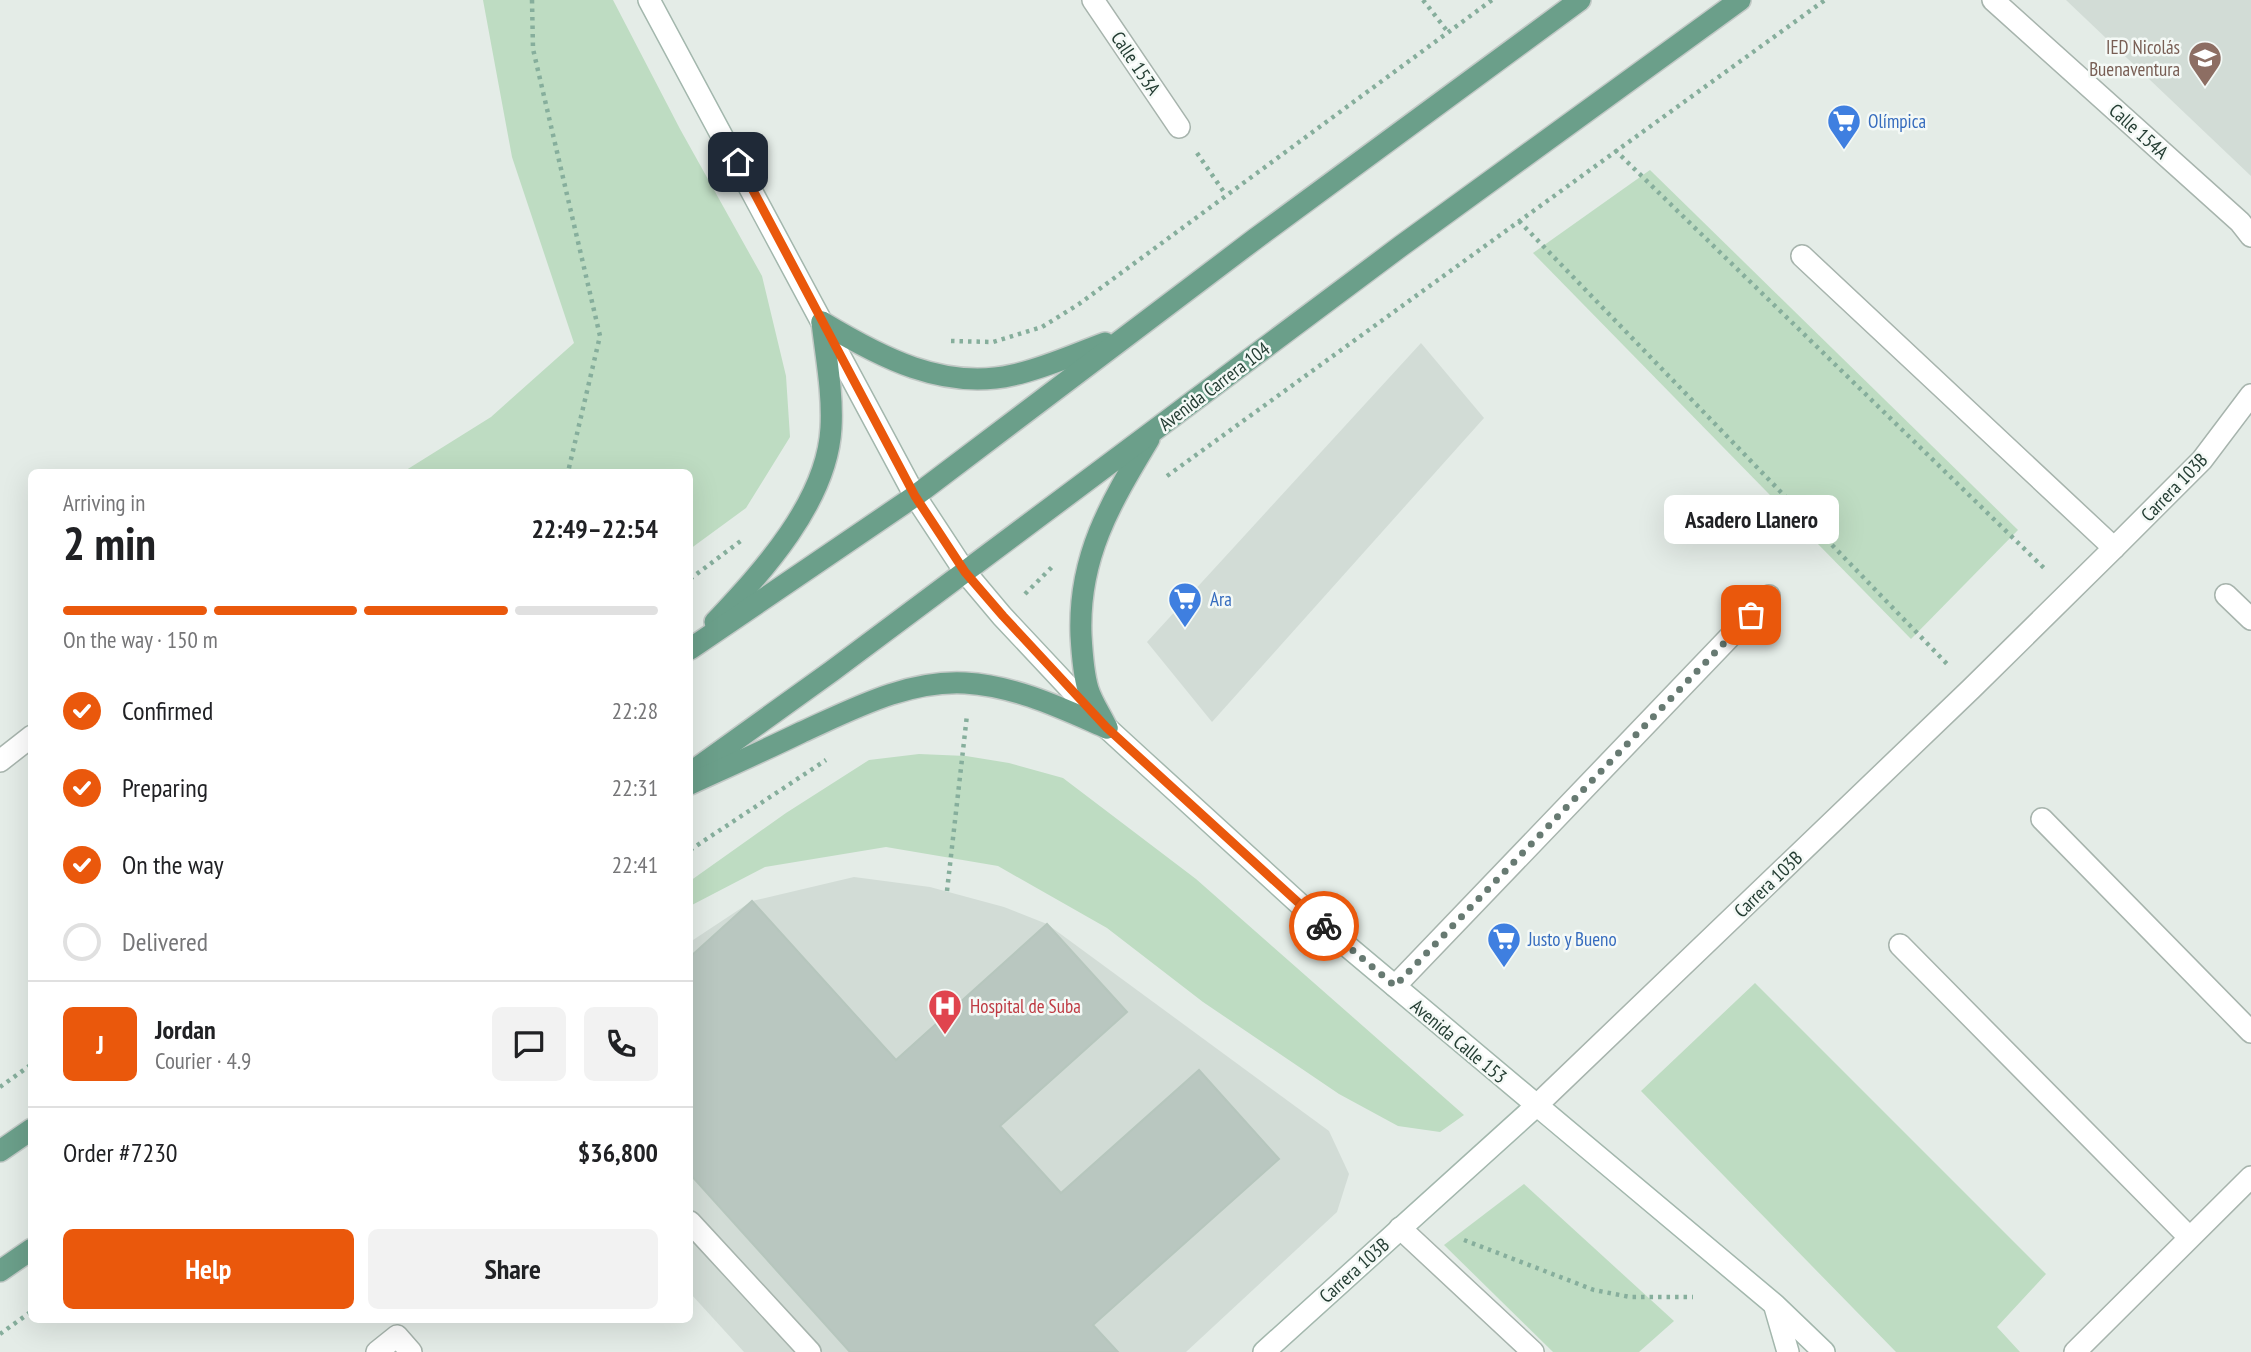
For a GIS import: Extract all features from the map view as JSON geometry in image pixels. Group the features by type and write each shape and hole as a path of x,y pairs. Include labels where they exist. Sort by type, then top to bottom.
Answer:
{"main road":[{"path":"693,647 915,496 1126,335 1580,0"},
{"name":"Avenida Carrera 104","path":"693,771 965,572 1474,192 1740,0"},
{"path":"822,322 864,347 903,364 943,377 971,380 1013,375 1126,335"},
{"path":"693,646 784,541 816,484 831,430 831,393 822,322"},
{"path":"1107,728 1088,691 1082,660 1080,609 1095,538 1119,488 1155,430"},
{"path":"693,783 878,697 939,684 965,683 1010,689 1107,728"},
{"path":"3,1144 28,1131"},
{"path":"0,1271 28,1252"}],"street":[{"name":"Avenida Calle 153","path":"649,0 915,496 965,572 1010,624 1107,728 1318,921 1775,1305 1824,1352"},
{"name":"Calle 153A","path":"1093,0 1179,127"},
{"name":"Calle 154A","path":"1993,0 2240,222 2251,236"},
{"path":"1802,256 2114,548"},
{"name":"Carrera 103B","path":"1264,1352 1536,1105 1971,690 2202,460 2251,395"},
{"path":"2226,595 2251,619"},
{"path":"1395,986 1769,596"},
{"path":"0,761 28,739"},
{"path":"2042,820 2251,1032"},
{"path":"1900,945 2189,1237"},
{"path":"2075,1352 2251,1177"},
{"path":"693,1225 810,1352"},
{"path":"1400,1228 1533,1352"},
{"path":"1775,1305 1788,1352"},
{"path":"377,1352 397,1336 411,1352"}],"path":[{"path":"532,0 533,49 600,336 569,469"},
{"path":"1423,0 1448,32"},
{"path":"943,377 948,341 993,342 1042,327 1079,304 1492,0"},
{"path":"1161,486 1167,476 1825,0"},
{"path":"1179,127 1226,195"},
{"path":"1615,150 2069,592"},
{"path":"1519,221 1971,690"},
{"path":"947,891 968,706"},
{"path":"693,848 835,753"},
{"path":"0,1087 28,1068"},
{"path":"1462,1239 1474,1246 1594,1290 1630,1297 1693,1297"},
{"path":"0,1334 28,1314"}],"shaded area":[{"name":"IED Nicolás Buenaventura","path":"2066,0 2251,0 2251,176"},
{"path":"1421,343 1484,418 1212,722 1147,642"},
{"name":"Hospital de Suba","path":"854,877 930,887 1004,907 1047,924 1329,1131 1349,1174 1337,1212 1186,1352 744,1352 693,1296 693,940 752,901"}],"green space":[{"path":"483,0 613,0 680,129 762,276 786,376 790,437 746,508 693,547 693,469 408,469 491,417 574,343 512,157"},
{"path":"1650,170 2018,530 1911,639 1533,253"},
{"path":"919,754 966,756 1009,763 1063,778 1196,879 1464,1115 1440,1132 1398,1126 1339,1094 1203,1002 1107,928 998,866 886,847 765,867 693,904 693,879 786,813 869,760"},
{"path":"1755,983 2046,1274 1997,1327 2020,1352 1896,1352 1641,1091"},
{"path":"1524,1184 1674,1321 1639,1352 1553,1352 1444,1245"}],"building":[{"name":"Hospital de Suba","path":"752,901 896,1060 1047,924 1127,1012 1000,1126 1061,1193 1199,1070 1279,1159 1093,1325 1118,1352 850,1352 693,1177 693,954"}],"way so far":[{"path":"1324,926 1395,986 1751,615"}],"place":[{"name":"IED Nicolás Buenaventura","path":"2205,88"},
{"name":"Olímpica","path":"1844,151"},
{"name":"Asadero Llanero","path":"1751,615"},
{"name":"Ara","path":"1185,629"},
{"name":"Justo y Bueno","path":"1504,969"},
{"name":"Hospital de Suba","path":"945,1036"}],"route":[{"path":"738,162 915,496 965,572 1107,728 1324,926"}]}
